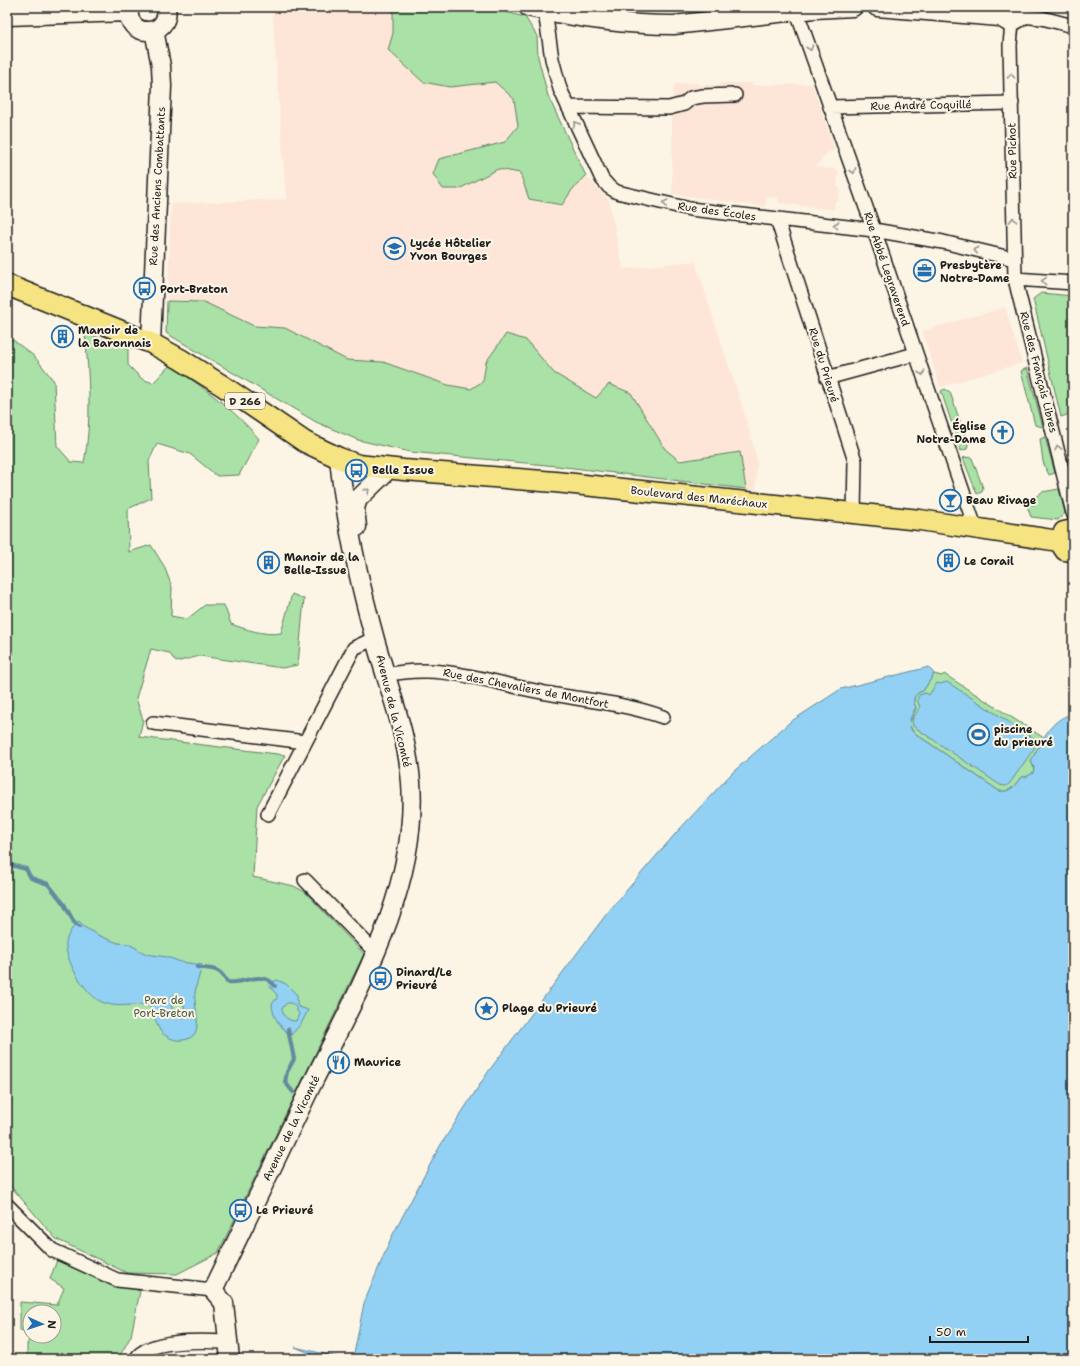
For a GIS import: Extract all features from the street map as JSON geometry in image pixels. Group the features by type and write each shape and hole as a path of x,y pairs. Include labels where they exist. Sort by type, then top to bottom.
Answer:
{"main road":[{"path":"7,16 128,10 129,18 136,28 142,31 154,30 164,23 166,17 166,7"},
{"path":"528,7 587,19 658,25 697,23 796,9 853,7"},
{"path":"877,7 1010,14"},
{"name":"Rue des Anciens Combattants","path":"151,343 162,86 161,66 154,30"},
{"name":"D 266","path":"7,285 151,343 223,386 305,442 339,458"},
{"name":"Boulevard des Maréchaux","path":"339,458 358,465 389,469 533,480 920,520 975,527 998,532 1069,537"},
{"name":"Avenue de la Vicomté","path":"213,1290 376,954 400,878 409,838 412,806 408,759 387,675 375,638 364,595 348,525 339,458"},
{"name":"Avenue de la Vicomté","path":"364,595 365,566 354,508 358,500 389,469"},
{"path":"213,1290 224,1303 228,1350"}],"street":[{"name":"Rue Abbé Legraverend","path":"796,9 874,230 975,527"},
{"name":"Rue des Écoles","path":"546,11 555,72 568,107 602,180 617,192 690,208 874,230 943,242 1014,259"},
{"path":"1010,14 1042,18 1073,26"},
{"name":"Rue Pichot","path":"1010,14 1015,279"},
{"path":"568,107 669,108 684,104 691,98 735,95"},
{"name":"Rue André Coquillé","path":"830,107 1012,103"},
{"name":"Rue du Prieuré","path":"777,219 855,461 854,513"},
{"path":"1015,279 1073,283"},
{"name":"Rue des Français Libres","path":"1015,279 1069,537"},
{"path":"827,378 915,354"},
{"path":"268,814 354,648 375,638"},
{"name":"Rue des Chevaliers de Montfort","path":"387,675 403,671 439,671 479,677 536,691 646,711 663,717"},
{"path":"153,723 305,742"},
{"path":"305,880 376,954"},
{"path":"7,1206 52,1250 117,1280 213,1290"},
{"path":"136,1359 146,1348 162,1343 228,1350"}],"shaded area":[{"name":"Lycée Hôtelier Yvon Bourges","path":"272,7 486,7 525,17 537,36 538,57 548,96 586,176 609,200 623,269 695,261 744,412 757,460 756,491 358,440 316,422 166,333 171,204 286,199"},
{"path":"698,83 698,85 720,85 720,83 752,83 752,85 812,84 835,150 827,153 816,167 839,170 837,187 840,188 839,201 835,201 834,210 778,203 778,198 767,197 765,207 672,194 672,114 674,84"},
{"path":"1005,307 1022,363 940,387 922,331"}],"green space":[{"path":"393,7 486,7 525,17 537,36 538,57 548,96 586,176 572,190 562,205 529,199 520,173 498,169 459,189 443,189 433,174 439,159 505,142 518,126 514,99 495,82 450,87 423,82 388,50 393,33"},
{"path":"1041,293 1073,296 1073,413 1061,417 1033,299"},
{"path":"167,301 204,302 254,326 285,328 347,360 383,362 448,385 471,389 483,381 486,362 506,334 526,340 554,373 596,398 609,384 631,393 665,449 680,461 740,452 746,489 557,466 410,452 358,440 316,422 166,333"},
{"name":"Parc de Port-Breton","path":"85,333 128,347 128,365 142,379 153,383 170,365 194,381 229,408 259,439 239,475 217,476 190,454 157,444 149,461 151,498 128,509 129,552 151,545 164,566 172,587 171,616 187,619 205,605 224,605 231,624 262,633 275,634 281,633 292,594 304,599 298,665 282,668 200,656 176,662 169,653 151,649 136,698 143,720 139,737 285,755 257,806 253,877 294,886 305,892 364,954 218,1253 177,1274 127,1273 56,1239 7,1182 7,340 13,340 34,356 54,381 57,446 71,462 84,463 87,447 89,415 89,382"},
{"path":"1027,368 1043,427 1035,425 1021,371"},
{"path":"945,389 950,392 968,445 967,449 961,451 941,391"},
{"path":"1045,437 1055,473 1049,475 1043,462 1040,439"},
{"path":"963,458 972,458 983,488 982,492 977,494"},
{"path":"1059,489 1065,513 1058,520 1031,517 1027,506 1035,504 1033,499 1042,492"},
{"name":"piscine du prieuré","path":"934,674 942,676 944,674 1044,738 1031,761 1034,768 1033,773 1026,777 1021,777 1010,790 999,791 913,732 909,724 916,708 914,699 918,693 923,691"},
{"path":"57,1260 99,1278 140,1291 131,1336 118,1359 27,1359 27,1344 62,1344 62,1304 57,1304 64,1288 50,1279"},
{"path":"20,1302 45,1304 22,1304 22,1331 20,1330"}],"water":[{"path":"929,667 934,674 923,691 918,693 914,699 916,707 910,720 911,729 913,732 999,791 1010,790 1021,777 1026,777 1033,773 1034,768 1031,761 1047,732 1058,720 1073,714 1073,1359 353,1359 364,1303 391,1238 440,1146 488,1072 608,912 676,833 733,772 790,722 841,689"},
{"name":"piscine du prieuré","path":"947,682 1035,739 1035,747 1010,783 1006,786 1000,785 913,726 912,720 920,707 917,700 919,695 926,693 929,695 937,683 940,684"},
{"path":"79,921 82,926 100,936 118,943 129,944 146,954 202,965 195,993 197,1028 195,1034 190,1038 183,1040 172,1039 162,1033 149,1005 111,1005 98,1000 93,996 76,974 66,949 68,936","holes":["173,995 177,995 183,1000 186,1015 184,1018 177,1016 172,1008 170,998"]},
{"path":"277,980 286,984 297,995 297,1005 308,1010 301,1024 291,1035 275,1018 272,1004 277,998 277,995 268,984","holes":["287,1003 295,1006 299,1014 296,1021 288,1019 284,1016 282,1008"]},
{"path":"295,1347 346,1359 324,1359"}],"waterway":[{"path":"7,864 26,869 31,878 48,884 64,904 75,924 79,927"},
{"path":"197,967 218,971 227,982 239,982 258,978 270,981 275,986"},
{"path":"288,1029 294,1059 287,1072 285,1082 293,1092"}],"place":[{"name":"Lycée Hôtelier Yvon Bourges","path":"394,249"},
{"name":"Presbytère Notre-Dame","path":"924,271"},
{"name":"Port-Breton","path":"145,289"},
{"name":"Manoir de la Baronnais","path":"63,336"},
{"name":"Église Notre-Dame","path":"1002,432"},
{"name":"Belle Issue","path":"356,470"},
{"name":"Beau Rivage","path":"950,500"},
{"name":"Le Corail","path":"949,561"},
{"name":"Manoir de la Belle-Issue","path":"269,563"},
{"name":"piscine du prieuré","path":"978,735"},
{"name":"Dinard/Le Prieuré","path":"380,978"},
{"name":"Plage du Prieuré","path":"486,1008"},
{"name":"Maurice","path":"339,1062"},
{"name":"Le Prieuré","path":"240,1210"}]}
